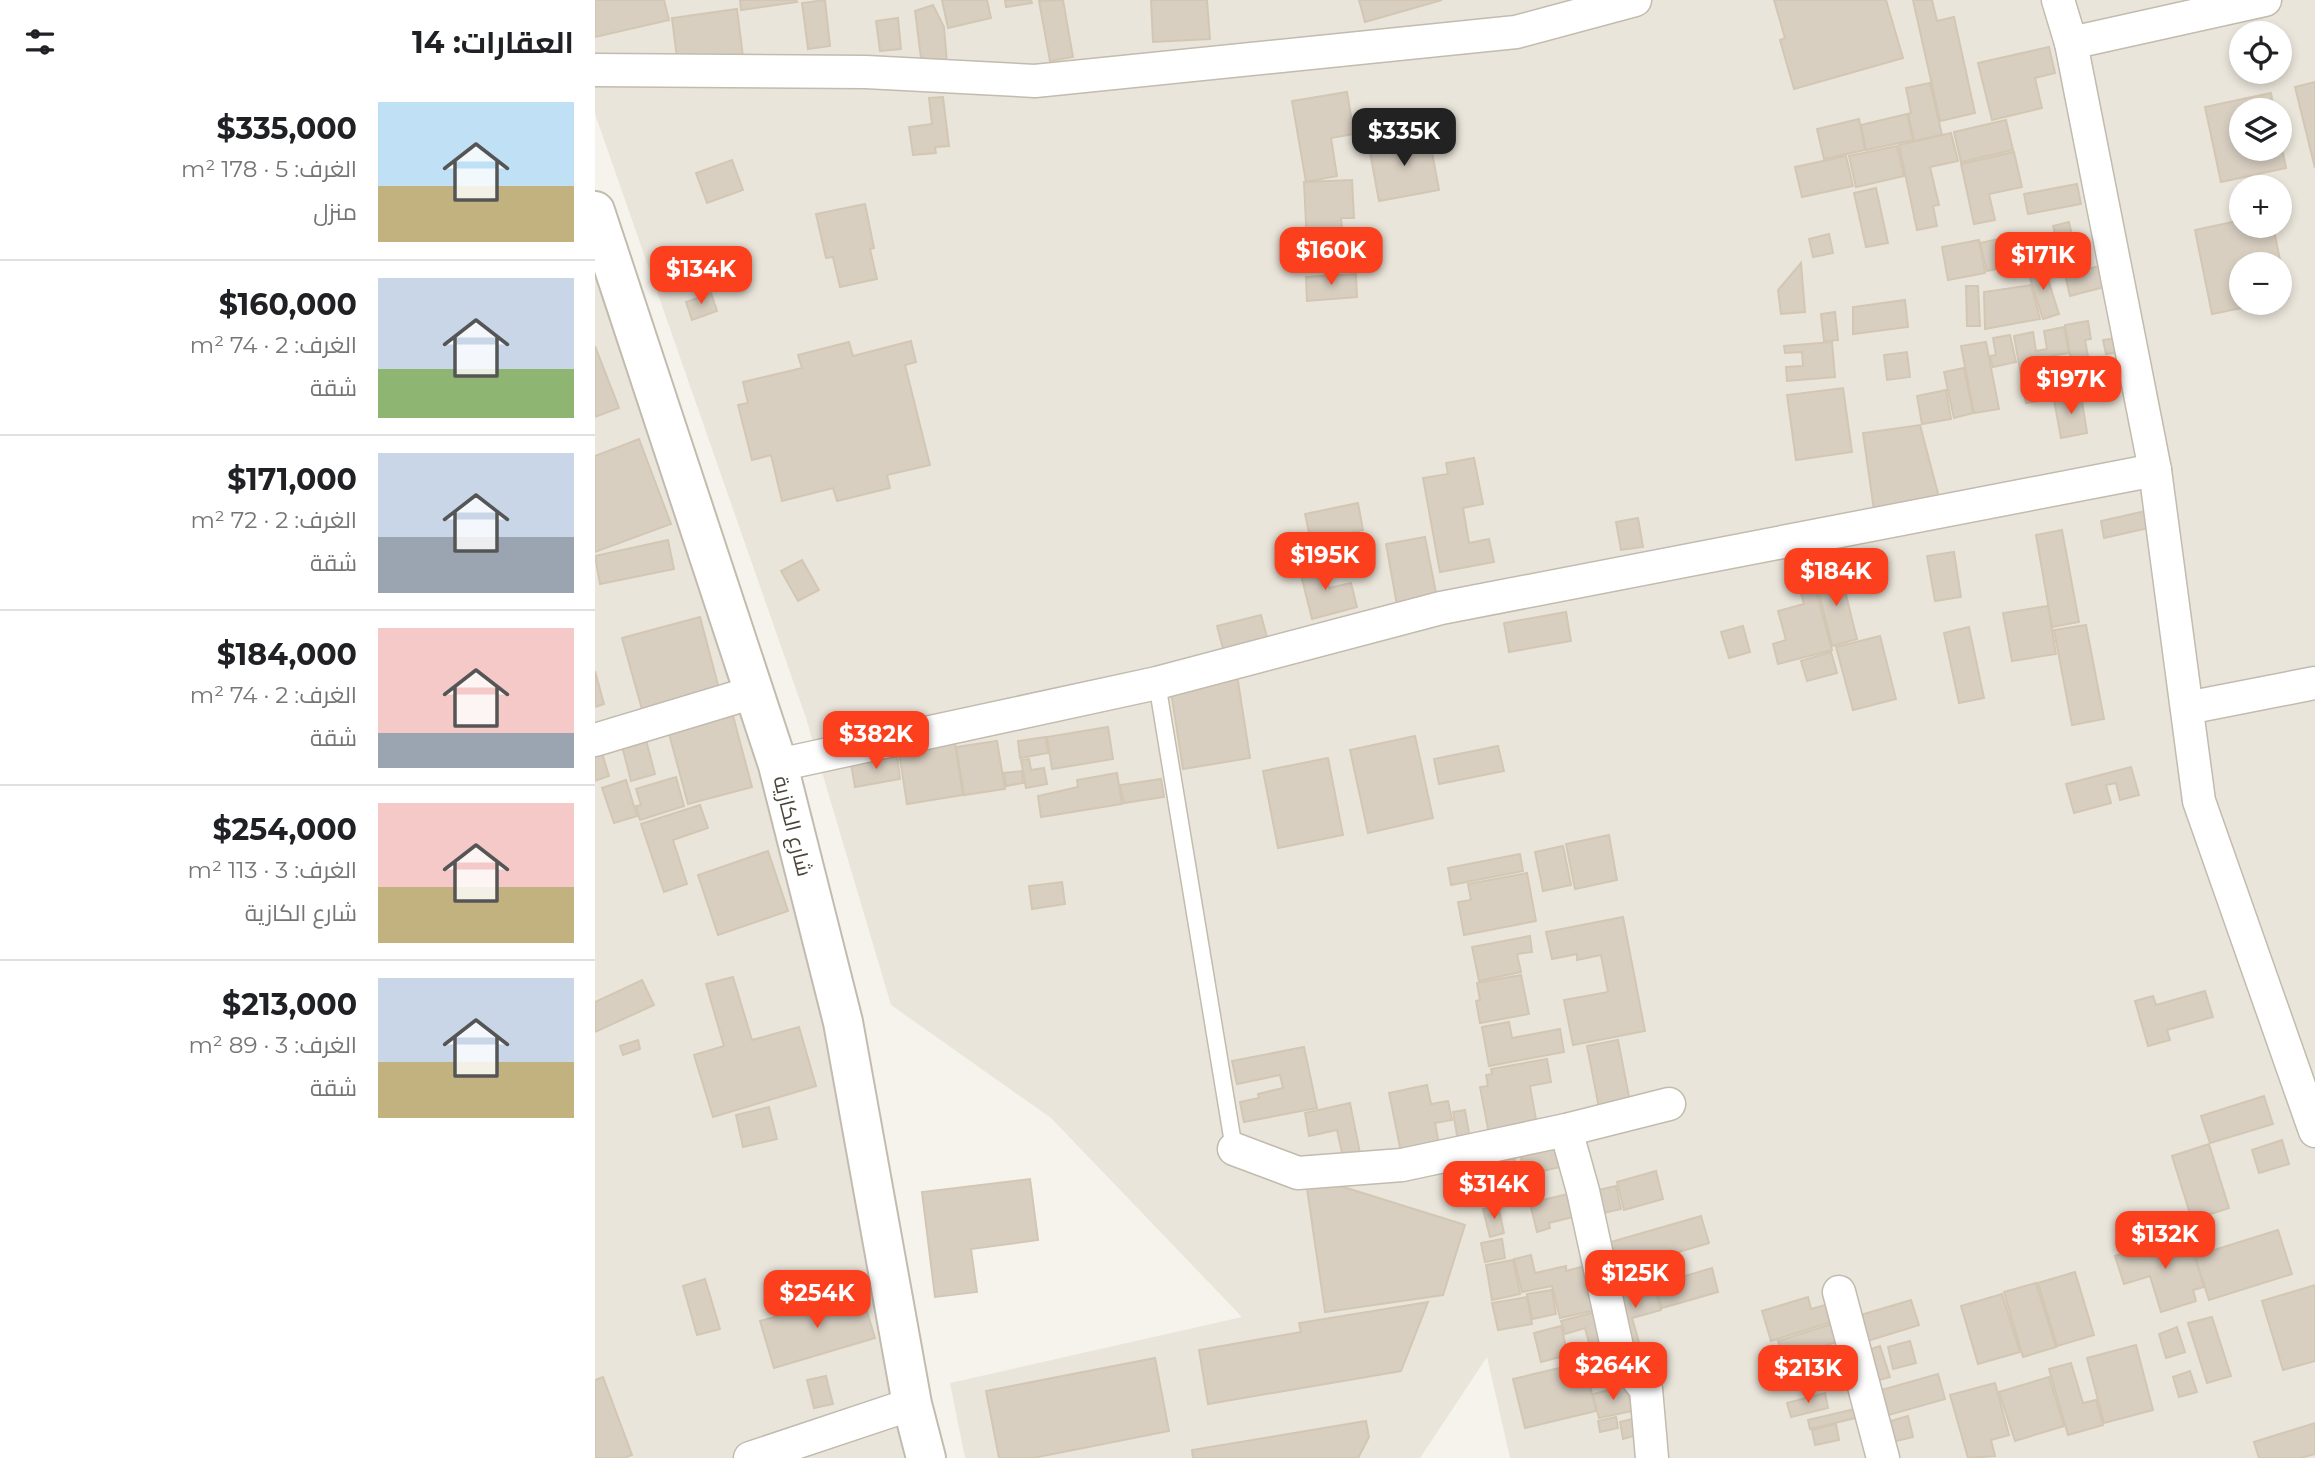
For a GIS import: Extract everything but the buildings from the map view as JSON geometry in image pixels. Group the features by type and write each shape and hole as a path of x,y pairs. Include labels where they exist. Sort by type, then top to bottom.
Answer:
{"street":[{"path":"595,70 866,72 1035,81 1516,32 1635,0"},
{"path":"2058,0 2071,43 2155,470 2199,802 2314,1121"},
{"path":"2071,43 2265,0"},
{"name":"شارع الكازية","path":"595,211 778,765 842,1022 912,1404 926,1458"},
{"path":"778,765 1157,683 1441,608 2155,470"},
{"path":"2187,708 2315,683"},
{"path":"595,740 754,692"},
{"path":"1234,1149 1298,1173 1402,1165 1566,1130 1669,1104"},
{"path":"1566,1130 1583,1191 1619,1356 1646,1389 1652,1458"},
{"path":"1839,1292 1883,1458"},
{"path":"750,1458 912,1404"}],"lane":[{"path":"1157,683 1234,1149"}],"shaded area":[{"path":"595,0 2315,0 2315,1458 1510,1458 1487,1357 1420,1458 965,1458 950,1383 1242,1317 1051,1118 891,1005 806,718 595,114"},
{"path":"595,243 770,776 834,1058 893,1409 904,1458 595,1458"}]}
